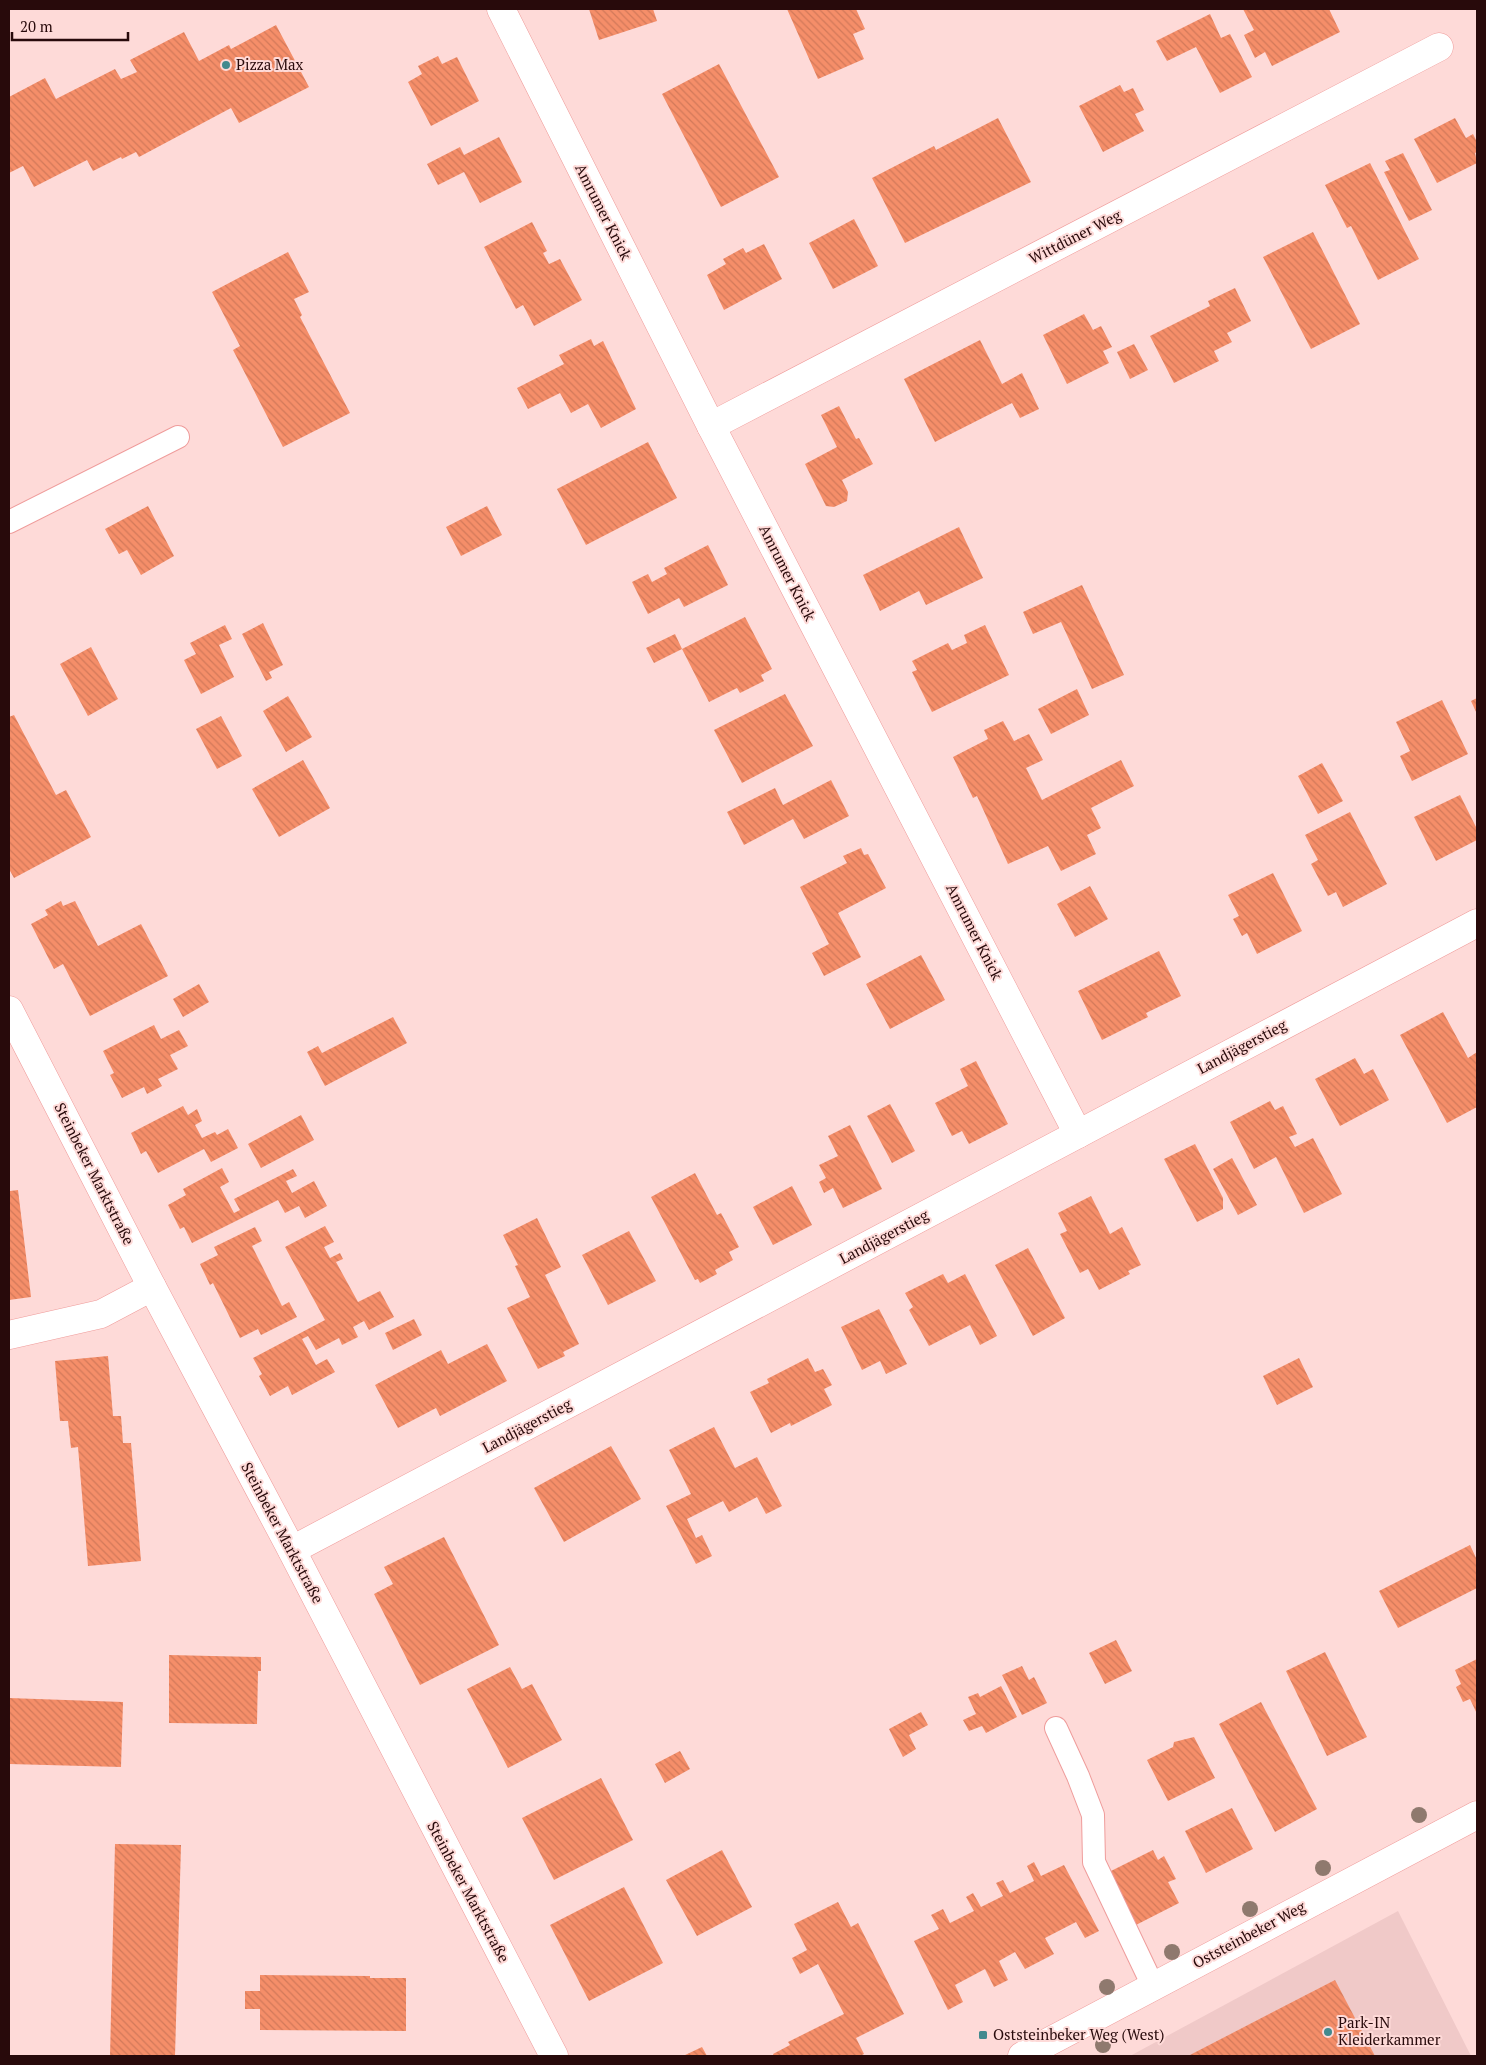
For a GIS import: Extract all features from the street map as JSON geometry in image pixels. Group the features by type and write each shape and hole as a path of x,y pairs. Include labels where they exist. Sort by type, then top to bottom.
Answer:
{"street":[{"name":"Amrumer Knick","path":"500,9 711,426 1078,1134"},
{"name":"Wittdüner Weg","path":"711,426 1439,47"},
{"name":"Landjägerstieg","path":"292,1550 1477,923"},
{"name":"Steinbeker Marktstraße","path":"9,1010 554,2056"},
{"path":"9,1335 101,1314 152,1287"},
{"name":"Oststeinbeker Weg","path":"1022,2056 1477,1815"}],"lane":[{"path":"9,522 178,436"},
{"path":"1056,1728 1093,1814 1094,1862 1153,1986"}],"shaded area":[{"path":"1398,1911 1471,2056 1130,2056"}],"building":[{"path":"589,9 653,9 657,21 599,40"},
{"path":"787,9 856,9 865,29 853,34 864,59 818,79"},
{"path":"1243,9 1329,9 1340,32 1272,66 1265,52 1255,58 1244,35 1254,30"},
{"path":"1210,14 1221,38 1230,34 1252,77 1220,93 1196,47 1167,61 1156,41"},
{"path":"276,25 309,87 239,123 231,108 139,157 136,152 93,171 87,160 34,187 23,166 9,173 9,97 45,78 56,99 115,69 121,79 137,72 130,60 184,32 199,61 229,45 231,49"},
{"path":"438,56 442,64 457,57 479,101 431,126 408,82 422,74 418,66"},
{"path":"719,64 779,177 721,207 662,94"},
{"path":"1120,85 1124,92 1133,88 1144,110 1135,114 1144,131 1103,152 1079,106"},
{"path":"998,118 1031,182 905,243 872,178 934,146 936,150"},
{"path":"1455,118 1466,138 1473,134 1477,142 1477,152 1475,153 1477,163 1437,183 1414,139"},
{"path":"499,137 522,182 480,203 464,172 438,185 427,164 460,147 464,155"},
{"path":"1403,153 1432,210 1409,221 1384,172 1390,170 1385,161"},
{"path":"1370,163 1419,259 1378,280 1351,226 1347,228 1325,185"},
{"path":"854,219 878,266 833,289 809,243"},
{"path":"532,222 547,251 543,253 549,264 560,259 582,300 534,326 523,305 516,309 484,247"},
{"path":"1313,232 1360,324 1311,349 1263,257"},
{"path":"764,244 782,279 724,310 707,275 726,264 723,259 743,248 746,253"},
{"path":"288,252 309,292 294,299 302,315 300,317 350,413 283,447 233,350 240,346 212,292"},
{"path":"1235,288 1251,321 1227,333 1232,342 1214,351 1219,361 1174,383 1150,336 1210,306 1208,301"},
{"path":"1084,314 1093,330 1101,326 1112,347 1103,351 1109,363 1067,384 1043,335"},
{"path":"591,339 594,346 603,341 636,409 601,428 588,404 571,413 560,393 528,409 517,388 564,364 559,355"},
{"path":"980,340 1002,384 1022,373 1039,409 1020,418 1012,403 935,442 904,379"},
{"path":"1134,344 1148,370 1130,379 1117,352"},
{"path":"839,406 856,439 859,438 873,464 842,480 848,492 847,501 834,507 826,506 805,464 837,447 821,415"},
{"path":"648,442 677,498 586,545 557,489"},
{"path":"148,506 174,556 141,575 127,550 119,554 105,529"},
{"path":"487,506 502,535 461,556 446,527"},
{"path":"959,527 983,578 926,605 919,591 880,611 863,575"},
{"path":"708,545 728,585 684,607 679,598 648,614 632,582 648,574 652,582 667,574 664,568"},
{"path":"1082,585 1124,675 1092,689 1061,622 1033,634 1023,612"},
{"path":"745,617 772,669 761,675 764,681 740,693 737,688 709,702 682,649"},
{"path":"263,623 283,665 269,672 272,678 266,681 242,634"},
{"path":"225,625 232,639 219,645 234,677 201,694 184,660 196,654 190,643"},
{"path":"985,625 1009,675 932,712 912,672 917,670 912,661 948,643 952,650 967,643 964,635"},
{"path":"675,634 682,649 654,663 646,648"},
{"path":"91,647 118,699 88,716 60,664"},
{"path":"1077,689 1089,715 1051,734 1038,709"},
{"path":"785,694 813,746 742,783 714,730"},
{"path":"288,696 312,737 286,752 263,711"},
{"path":"1477,698 1477,714 1471,701"},
{"path":"1442,700 1468,754 1412,781 1400,756 1410,751 1396,722"},
{"path":"14,715 56,795 66,790 91,837 14,878 9,869 9,717"},
{"path":"221,716 242,756 217,769 196,729"},
{"path":"1003,721 1014,741 1029,734 1043,760 1026,768 1042,800 1121,760 1134,786 1091,808 1101,828 1087,835 1096,854 1061,871 1048,846 1008,864 977,796 973,798 953,757 988,739 984,730"},
{"path":"303,760 330,808 279,837 252,789"},
{"path":"1322,763 1343,801 1318,814 1298,776"},
{"path":"831,780 849,816 804,839 793,819 744,845 727,812 775,788 783,805"},
{"path":"1460,795 1477,829 1477,840 1436,861 1414,817"},
{"path":"1350,812 1387,884 1343,907 1336,892 1328,896 1311,864 1318,860 1305,835"},
{"path":"861,848 864,855 868,854 886,888 838,913 861,957 824,976 812,953 829,944 800,887 847,863 843,856"},
{"path":"1273,873 1302,931 1257,954 1247,933 1242,936 1233,919 1239,916 1228,895"},
{"path":"1090,886 1108,919 1075,937 1057,904"},
{"path":"61,901 63,906 75,901 98,946 141,924 168,976 90,1016 63,964 54,969 31,924 48,915 45,910"},
{"path":"1159,951 1181,996 1146,1013 1148,1017 1102,1040 1078,991"},
{"path":"921,955 945,1000 890,1029 866,984"},
{"path":"199,984 209,1002 183,1017 173,999"},
{"path":"1443,1012 1468,1058 1477,1052 1477,1107 1447,1123 1400,1035"},
{"path":"393,1017 407,1043 325,1086 307,1052 318,1046 322,1053"},
{"path":"154,1025 161,1039 179,1030 188,1046 170,1055 178,1069 158,1079 162,1086 147,1094 144,1087 122,1098 110,1075 114,1073 103,1051"},
{"path":"1355,1058 1364,1074 1373,1069 1389,1100 1340,1126 1315,1079"},
{"path":"976,1061 1008,1124 969,1144 962,1131 952,1136 935,1103 968,1086 960,1069"},
{"path":"1270,1101 1275,1110 1283,1106 1297,1134 1289,1137 1295,1147 1313,1138 1342,1194 1304,1213 1276,1157 1254,1169 1230,1122"},
{"path":"890,1104 915,1151 892,1163 867,1116"},
{"path":"183,1106 188,1115 197,1109 202,1121 195,1125 202,1138 215,1132 217,1135 228,1129 238,1148 211,1162 204,1149 158,1173 146,1151 141,1154 131,1133"},
{"path":"301,1115 314,1140 261,1168 248,1144"},
{"path":"850,1125 882,1189 843,1208 833,1188 824,1193 819,1182 826,1178 819,1165 838,1156 828,1136"},
{"path":"1195,1144 1223,1198 1223,1209 1197,1222 1164,1159"},
{"path":"1232,1158 1257,1205 1238,1215 1213,1169"},
{"path":"222,1168 229,1182 220,1187 234,1213 240,1210 234,1199 293,1169 297,1176 286,1181 292,1193 314,1181 327,1206 305,1218 299,1206 285,1213 278,1200 192,1243 184,1227 180,1229 168,1205 186,1195 183,1189"},
{"path":"695,1173 717,1215 721,1213 739,1247 729,1252 733,1260 715,1270 717,1274 700,1283 698,1279 695,1280 651,1197"},
{"path":"9,1186 10,1191 18,1190 31,1297 9,1300"},
{"path":"792,1186 812,1225 773,1245 753,1207"},
{"path":"1091,1196 1110,1234 1122,1227 1141,1265 1128,1271 1130,1274 1099,1290 1088,1269 1080,1273 1060,1234 1067,1231 1058,1213"},
{"path":"537,1218 561,1267 545,1275 579,1344 563,1352 565,1356 538,1369 507,1308 530,1297 515,1266 518,1265 503,1235"},
{"path":"325,1226 334,1242 324,1247 330,1258 340,1253 343,1259 336,1262 358,1302 380,1291 394,1317 369,1330 364,1321 353,1327 358,1337 342,1345 339,1338 316,1350 308,1336 302,1339 316,1365 327,1359 335,1372 292,1395 288,1386 270,1396 259,1376 262,1374 253,1358 325,1320 285,1247"},
{"path":"255,1227 262,1241 252,1246 282,1306 289,1302 297,1317 261,1335 258,1329 240,1338 213,1283 210,1285 200,1264 218,1255 214,1247"},
{"path":"629,1231 656,1281 608,1305 582,1255"},
{"path":"1028,1248 1065,1318 1033,1336 995,1265"},
{"path":"943,1274 948,1283 965,1274 997,1336 980,1345 970,1325 929,1346 909,1310 913,1307 905,1293"},
{"path":"879,1309 907,1364 886,1374 880,1361 862,1370 841,1327"},
{"path":"414,1319 422,1335 393,1350 385,1333"},
{"path":"487,1344 507,1381 440,1416 436,1408 398,1428 375,1385 441,1350 448,1364"},
{"path":"108,1356 113,1416 121,1416 123,1443 131,1443 141,1561 88,1566 78,1447 71,1448 68,1421 60,1421 55,1361"},
{"path":"808,1358 815,1372 823,1369 832,1385 824,1389 832,1405 791,1426 790,1423 771,1433 750,1392 769,1383 767,1379"},
{"path":"1299,1358 1313,1387 1277,1405 1263,1376"},
{"path":"714,1427 735,1468 757,1457 782,1506 766,1514 757,1497 729,1512 723,1501 687,1519 696,1538 702,1535 712,1556 696,1564 666,1506 691,1494 669,1450"},
{"path":"611,1446 641,1499 564,1542 534,1488"},
{"path":"444,1537 499,1645 420,1685 374,1594 393,1584 384,1567"},
{"path":"1470,1545 1477,1560 1477,1588 1398,1628 1379,1591"},
{"path":"1116,1640 1132,1671 1105,1684 1089,1653"},
{"path":"1325,1652 1367,1737 1327,1756 1286,1671"},
{"path":"169,1655 261,1657 261,1671 258,1671 257,1724 169,1723"},
{"path":"1477,1659 1477,1714 1470,1699 1463,1702 1456,1687 1461,1684 1455,1670"},
{"path":"1022,1666 1029,1680 1034,1677 1047,1703 1022,1715 1002,1675"},
{"path":"510,1667 522,1689 532,1684 562,1740 508,1768 467,1689"},
{"path":"1001,1686 1017,1717 986,1733 982,1726 969,1731 963,1720 976,1714 968,1697 978,1693 980,1697"},
{"path":"9,1698 123,1702 121,1767 9,1764"},
{"path":"1261,1702 1317,1809 1275,1832 1219,1724"},
{"path":"921,1712 928,1725 909,1735 916,1749 903,1757 889,1729"},
{"path":"1194,1737 1215,1778 1168,1801 1147,1760 1173,1747 1174,1742"},
{"path":"680,1751 690,1769 665,1783 655,1764"},
{"path":"601,1778 633,1840 554,1880 522,1818"},
{"path":"1232,1808 1253,1849 1206,1873 1185,1831"},
{"path":"115,1844 181,1845 175,2056 110,2056"},
{"path":"722,1850 752,1907 697,1936 666,1880"},
{"path":"1153,1850 1158,1860 1164,1856 1176,1879 1168,1882 1179,1903 1132,1927 1105,1874"},
{"path":"1034,1862 1041,1876 1064,1865 1099,1931 1085,1938 1076,1922 1045,1938 1054,1954 1025,1969 1015,1952 999,1961 1008,1980 994,1987 985,1969 955,1985 963,2002 948,2010 914,1941 939,1929 931,1915 943,1909 950,1923 974,1911 966,1897 973,1893 981,1907 1003,1896 996,1883 1003,1880 1010,1893 1034,1881 1027,1866"},
{"path":"624,1887 663,1963 589,2001 550,1925"},
{"path":"838,1902 851,1927 858,1923 904,2014 856,2038 864,2054 860,2056 774,2056 773,2054 790,2045 788,2042 844,2014 818,1964 800,1974 792,1958 807,1950 794,1924"},
{"path":"260,1975 406,1978 406,2031 260,2030 260,2009 245,2009 245,1991 260,1991"},
{"path":"1335,1980 1375,2056 1188,2056"},
{"path":"702,2047 707,2056 683,2056"}],"place":[{"name":"Pizza Max","path":"226,65"},
{"name":"Park-IN Kleiderkammer","path":"1328,2032"},
{"name":"Oststeinbeker Weg (West)","path":"983,2035"}]}
